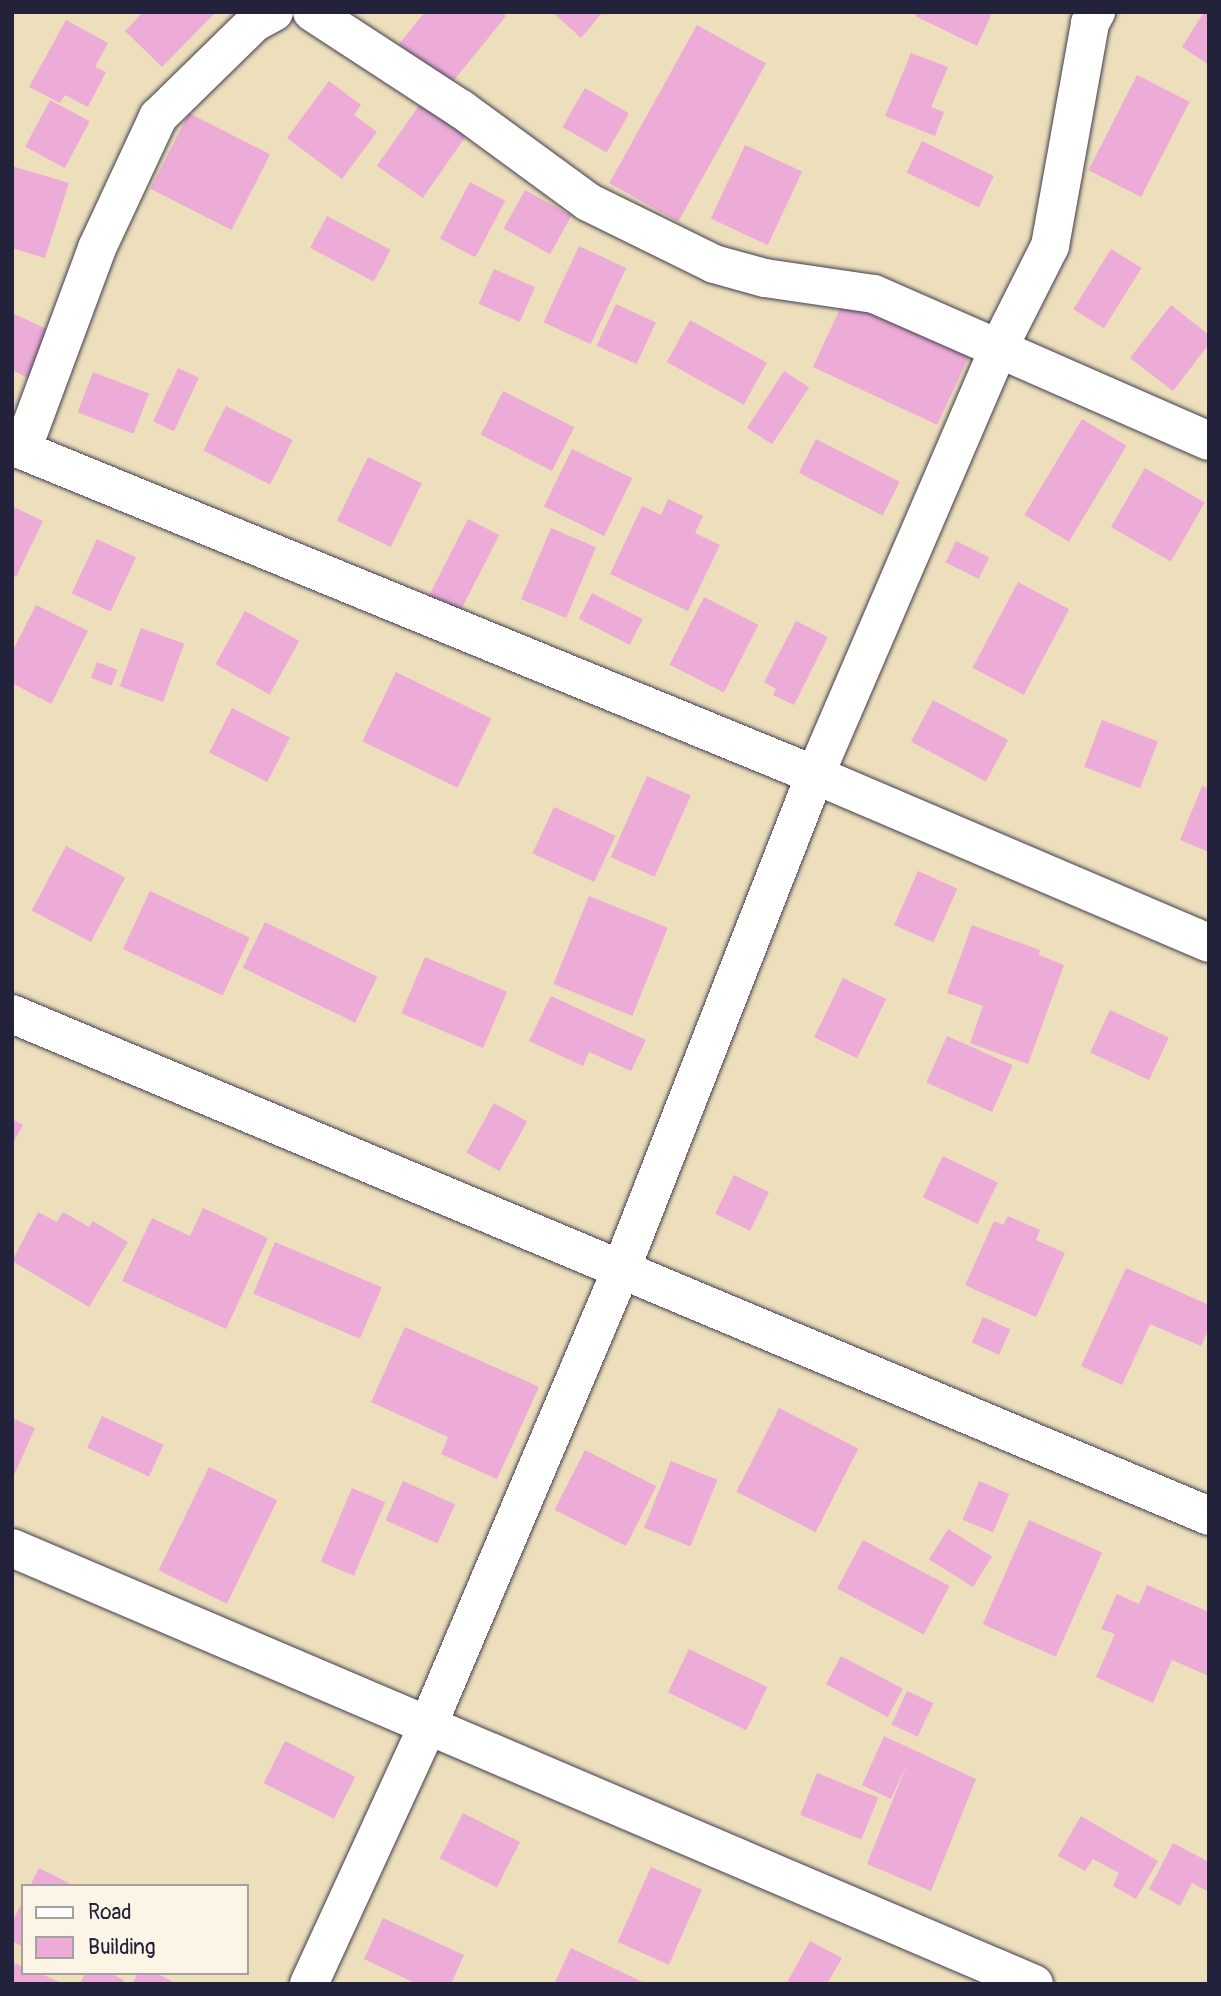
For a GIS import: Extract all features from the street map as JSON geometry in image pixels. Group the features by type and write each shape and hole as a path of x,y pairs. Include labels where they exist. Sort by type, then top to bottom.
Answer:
{"street":[{"path":"274,12 254,23 158,117 97,247 17,448 815,775 1209,943"},
{"path":"312,12 461,109 588,202 701,258 765,278 874,294 1209,441"},
{"path":"309,1984 428,1726 620,1272 815,775 999,347 1050,246 1090,23 1097,12"},
{"path":"12,1014 620,1272 1209,1516"},
{"path":"12,1548 1034,1984"}],"building":[{"path":"143,12 216,12 162,67 125,31"},
{"path":"425,12 501,12 506,16 450,85 399,44"},
{"path":"552,12 603,12 581,38"},
{"path":"917,12 985,12 991,15 977,46 915,16"},
{"path":"1204,12 1209,12 1209,65 1182,47"},
{"path":"66,20 108,43 95,67 106,72 88,107 65,95 60,103 29,87"},
{"path":"697,25 766,63 678,222 609,183"},
{"path":"911,53 948,67 931,107 944,112 935,136 885,116"},
{"path":"1137,75 1190,102 1141,197 1088,170"},
{"path":"329,81 361,105 354,115 377,132 342,179 287,138"},
{"path":"585,88 629,114 607,152 562,127"},
{"path":"425,97 471,129 423,198 377,166"},
{"path":"50,100 90,121 65,168 25,147"},
{"path":"189,113 270,154 231,230 150,189"},
{"path":"922,141 994,176 979,208 907,172"},
{"path":"745,145 802,172 768,245 711,218"},
{"path":"12,166 69,183 45,258 12,248"},
{"path":"470,182 505,201 475,257 440,239"},
{"path":"525,190 571,216 550,254 504,228"},
{"path":"327,216 391,250 374,282 310,248"},
{"path":"579,246 626,268 591,344 544,322"},
{"path":"1111,249 1142,268 1104,328 1073,309"},
{"path":"494,269 535,287 520,322 479,304"},
{"path":"845,298 969,356 937,425 813,367"},
{"path":"616,304 656,323 636,364 597,346"},
{"path":"1171,305 1209,335 1209,344 1173,391 1130,358"},
{"path":"12,313 51,331 30,379 12,370"},
{"path":"690,320 767,363 744,405 667,362"},
{"path":"178,368 199,378 174,431 153,421"},
{"path":"784,371 809,387 772,444 747,428"},
{"path":"93,372 149,394 134,434 78,412"},
{"path":"503,391 574,427 552,471 481,435"},
{"path":"226,406 293,440 270,485 203,451"},
{"path":"1082,419 1127,446 1069,542 1024,515"},
{"path":"816,439 900,482 883,516 799,473"},
{"path":"572,449 632,478 604,536 544,507"},
{"path":"368,457 422,483 391,547 337,521"},
{"path":"1145,468 1205,502 1171,561 1111,527"},
{"path":"668,499 703,516 695,533 720,545 688,611 610,574 642,506 661,515"},
{"path":"12,506 43,521 16,577 12,575"},
{"path":"468,519 499,535 459,613 428,597"},
{"path":"551,528 596,547 566,618 521,599"},
{"path":"97,539 136,557 111,612 72,593"},
{"path":"956,541 989,557 979,579 945,563"},
{"path":"1018,582 1069,609 1024,695 972,668"},
{"path":"592,593 643,619 630,645 579,619"},
{"path":"704,597 758,625 724,692 669,665"},
{"path":"36,605 88,631 51,704 12,683 12,652"},
{"path":"245,611 299,641 270,694 215,664"},
{"path":"796,621 828,637 794,705 773,695 776,689 764,682"},
{"path":"141,628 184,644 163,702 120,686"},
{"path":"97,662 118,670 111,686 91,678"},
{"path":"396,672 491,718 458,788 362,741"},
{"path":"933,700 1008,740 986,781 911,741"},
{"path":"232,708 290,738 267,782 209,753"},
{"path":"1102,720 1158,742 1140,788 1084,767"},
{"path":"647,776 691,796 655,877 611,857"},
{"path":"1202,786 1209,789 1209,852 1180,840"},
{"path":"554,807 616,836 594,882 532,853"},
{"path":"66,846 125,877 91,942 32,910"},
{"path":"918,871 957,888 933,942 894,925"},
{"path":"150,891 250,937 223,995 123,949"},
{"path":"589,896 668,928 632,1016 553,984"},
{"path":"265,922 377,977 355,1023 243,968"},
{"path":"972,925 1040,950 1039,955 1064,965 1028,1064 970,1043 983,1006 947,993"},
{"path":"425,957 507,992 483,1048 401,1013"},
{"path":"843,978 886,999 857,1058 814,1037"},
{"path":"551,996 646,1040 631,1071 589,1052 583,1066 529,1041"},
{"path":"1110,1010 1169,1037 1149,1080 1090,1053"},
{"path":"947,1036 1013,1065 992,1112 926,1083"},
{"path":"494,1103 527,1121 500,1171 466,1153"},
{"path":"12,1119 23,1125 12,1145"},
{"path":"943,1156 998,1183 978,1224 923,1197"},
{"path":"734,1175 769,1192 750,1231 715,1214"},
{"path":"203,1208 268,1238 226,1329 122,1281 152,1218 190,1236"},
{"path":"38,1212 57,1222 63,1212 89,1227 93,1221 128,1242 89,1307 12,1261"},
{"path":"1008,1216 1040,1230 1036,1240 1065,1253 1036,1317 965,1285 994,1221 1003,1225"},
{"path":"275,1242 382,1287 360,1339 253,1294"},
{"path":"1126,1268 1209,1305 1209,1328 1201,1346 1150,1324 1122,1385 1081,1366"},
{"path":"983,1317 1010,1329 999,1355 972,1343"},
{"path":"405,1327 539,1387 497,1479 441,1454 448,1437 371,1402"},
{"path":"779,1408 858,1448 816,1532 736,1492"},
{"path":"102,1416 164,1445 149,1476 87,1448"},
{"path":"12,1418 35,1428 12,1480"},
{"path":"585,1450 656,1486 626,1546 555,1510"},
{"path":"671,1461 717,1480 690,1546 644,1528"},
{"path":"209,1467 277,1500 227,1604 159,1570"},
{"path":"403,1481 455,1504 438,1543 386,1520"},
{"path":"979,1481 1009,1494 993,1533 963,1520"},
{"path":"352,1488 385,1502 354,1576 321,1562"},
{"path":"1029,1520 1102,1553 1056,1657 983,1624"},
{"path":"948,1529 992,1557 973,1587 929,1560"},
{"path":"863,1540 950,1586 924,1635 837,1589"},
{"path":"1147,1585 1209,1612 1209,1676 1172,1660 1153,1703 1096,1677 1115,1634 1101,1629 1117,1594 1139,1604"},
{"path":"689,1649 767,1687 746,1730 668,1692"},
{"path":"841,1656 903,1689 888,1717 826,1684"},
{"path":"907,1691 933,1703 918,1737 891,1725"},
{"path":"884,1736 976,1779 931,1891 867,1864 908,1762 891,1799 862,1785"},
{"path":"285,1741 355,1777 334,1819 264,1783"},
{"path":"817,1773 878,1798 861,1839 800,1815"},
{"path":"463,1813 520,1842 497,1887 440,1858"},
{"path":"1081,1816 1158,1861 1136,1899 1113,1886 1119,1873 1093,1859 1085,1871 1058,1856"},
{"path":"1173,1843 1209,1862 1209,1892 1192,1883 1180,1906 1149,1889"},
{"path":"651,1867 702,1890 669,1965 618,1942"},
{"path":"39,1868 69,1883 68,1884 31,1884"},
{"path":"21,1905 21,1946 12,1941 12,1922"},
{"path":"383,1918 464,1955 451,1984 417,1984 364,1959"},
{"path":"810,1941 842,1958 827,1984 786,1984"},
{"path":"571,1948 647,1984 554,1984"},
{"path":"12,1962 21,1966 21,1975 44,1975 64,1984 12,1984"},
{"path":"84,1975 113,1975 124,1980 122,1984 80,1984"},
{"path":"137,1975 160,1975 177,1984 132,1984"}]}
